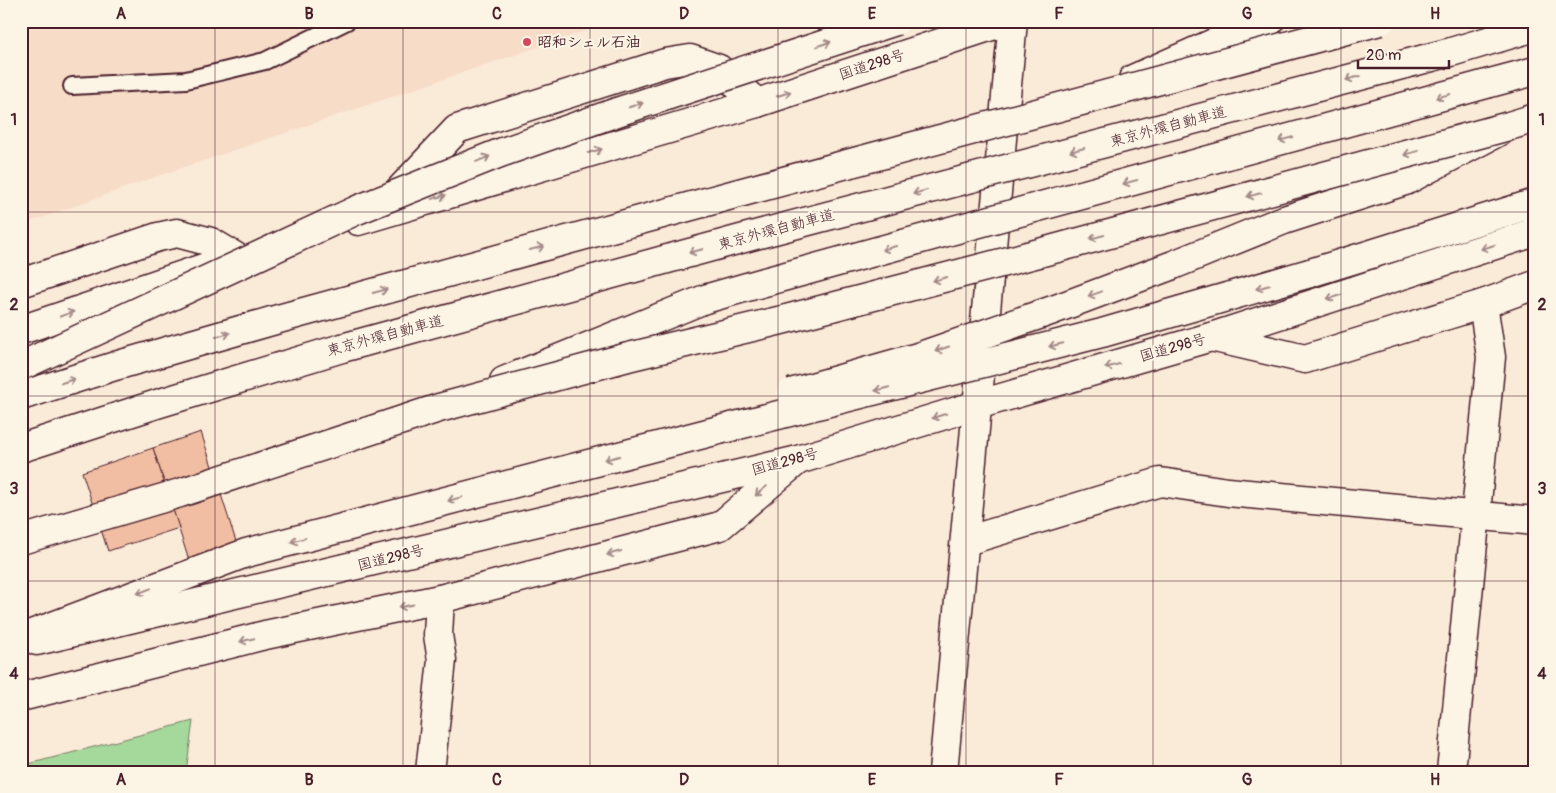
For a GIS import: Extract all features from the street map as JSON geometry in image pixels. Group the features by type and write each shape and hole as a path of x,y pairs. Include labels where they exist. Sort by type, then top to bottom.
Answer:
{"main road":[{"path":"21,366 357,210 500,153 620,111 896,21"},
{"name":"国道298号","path":"21,330 236,258 757,103 1007,21"},
{"path":"943,772 1013,21"},
{"path":"1081,102 1234,34 1270,21"},
{"path":"21,396 115,366 282,318 1380,21"},
{"name":"東京外環自動車道","path":"21,448 160,402 342,348 759,234 1451,52 1535,27"},
{"path":"376,216 457,129 665,62 690,59 719,69 757,103"},
{"path":"439,408 705,299 1535,71"},
{"path":"21,540 180,493 439,408 628,357 782,320 1039,253 1535,118"},
{"path":"21,638 246,553 659,446 717,422 918,357 1053,310 1173,265 1284,220 1405,181 1509,126"},
{"path":"717,422 1102,333 1310,273 1535,203"},
{"name":"国道298号","path":"21,645 798,460 977,405 1211,337 1535,232"},
{"path":"21,283 158,236 177,233 212,242 236,258"},
{"path":"1211,337 1305,359 1483,304 1535,285"},
{"path":"1451,772 1491,357 1483,304"},
{"path":"21,697 265,635 440,599 720,526 798,460"},
{"path":"966,541 1160,482 1228,492 1535,521"},
{"path":"430,772 442,660 438,635 440,599"}],"lane":[{"path":"72,86 186,80 265,60 347,21"}],"shaded area":[{"path":"21,21 615,21 158,176 21,225"}],"green space":[{"path":"193,721 186,772 21,772 21,766"}],"building":[{"path":"201,432 240,554 192,570 153,448"},
{"path":"153,448 179,528 108,551 82,472"}],"place":[{"name":"昭和シェル石油","path":"527,42"}]}
